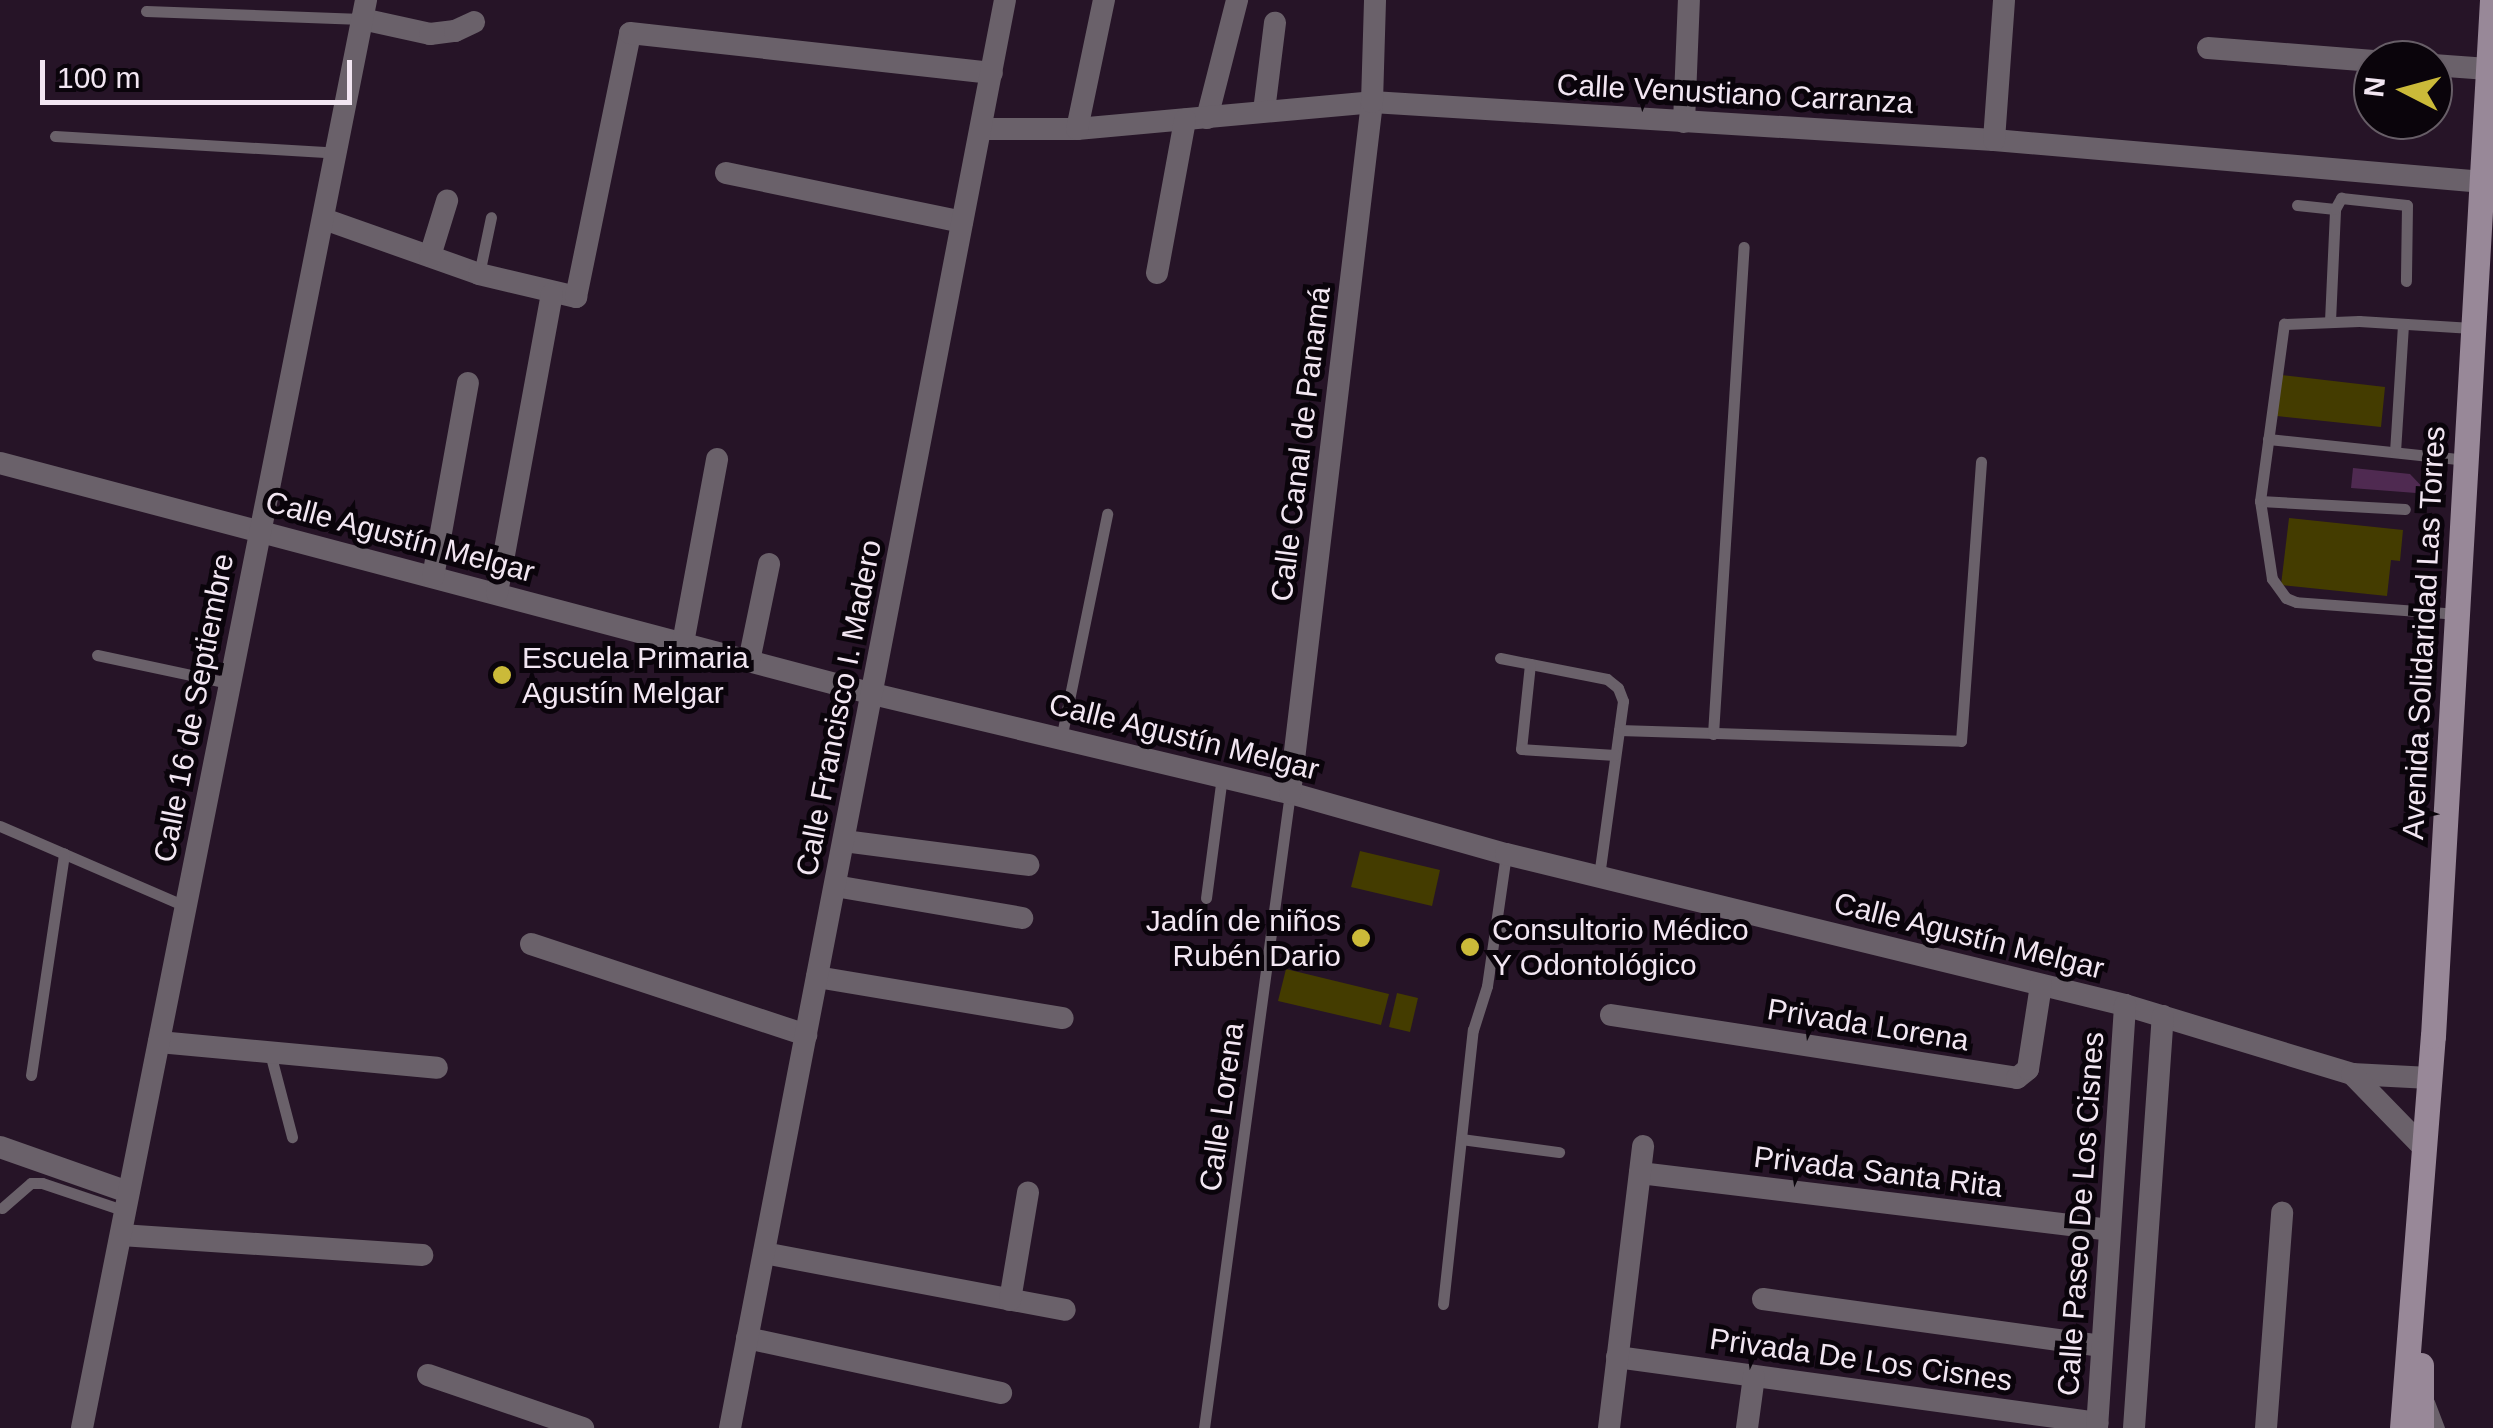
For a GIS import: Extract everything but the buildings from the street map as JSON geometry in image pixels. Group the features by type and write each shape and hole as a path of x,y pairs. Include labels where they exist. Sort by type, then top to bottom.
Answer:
{"main road":[{"name":"Avenida Solidaridad Las Torres","path":"2402,1428 2430,1078 2492,0"},
{"path":"2477,282 2493,225"},
{"name":"Avenida Solidaridad Las Torres","path":"2414,1270 2421,1428"}],"street":[{"name":"Calle Francisco I. Madero","path":"730,1428 1006,0"},
{"path":"1077,128 1104,0"},
{"path":"1157,273 1196,120 1237,0"},
{"name":"Calle Canal de Panamá","path":"1290,793 1372,102 1375,0"},
{"path":"1684,122 1689,0"},
{"path":"1994,140 2004,0"},
{"path":"364,10 430,34 455,31 474,22"},
{"name":"Calle 16 de Septiembre","path":"82,1428 364,10"},
{"path":"1264,111 1275,23"},
{"path":"324,219 480,274 552,294 579,294 630,33 992,74"},
{"path":"2208,48 2353,59"},
{"path":"2453,67 2488,70"},
{"name":"Calle Venustiano Carranza","path":"983,129 1196,120 1372,102 1994,140 2483,182"},
{"path":"726,173 962,222"},
{"path":"430,256 447,201"},
{"path":"496,593 552,294"},
{"path":"433,577 468,383"},
{"path":"683,643 717,460"},
{"name":"Calle Agustín Melgar","path":"0,463 873,694 1222,776 1506,854 2124,1005 2352,1074 2430,1078"},
{"path":"750,661 769,564"},
{"path":"844,841 1028,865"},
{"path":"835,886 1022,918"},
{"path":"532,944 806,1035"},
{"path":"818,977 1063,1018"},
{"name":"Privada Lorena","path":"1611,1015 2017,1078 2028,1070 2042,985"},
{"name":"Calle Paseo De Los Cisnes","path":"2097,1426 2124,1005"},
{"path":"2134,1428 2164,1016"},
{"path":"159,1042 437,1068"},
{"name":"Calle Agustín Melgar","path":"2352,1074 2424,1147"},
{"path":"1609,1428 1643,1146"},
{"path":"0,1147 125,1213 422,1255"},
{"name":"Privada Santa Rita","path":"1640,1173 2110,1230"},
{"path":"1010,1300 1028,1192"},
{"path":"2266,1428 2282,1214"},
{"path":"764,1254 1064,1310"},
{"path":"1763,1299 2102,1346"},
{"path":"747,1338 1000,1393"},
{"name":"Privada De Los Cisnes","path":"1618,1357 2097,1426"},
{"path":"428,1376 583,1428"},
{"path":"1747,1428 1754,1376"}],"lane":[{"path":"146,11 364,10"},
{"path":"55,136 337,152"},
{"path":"2330,321 2335,209 2346,196 2406,205 2406,281"},
{"path":"2297,205 2335,209"},
{"path":"480,274 491,217"},
{"path":"1712,734 1744,246"},
{"path":"2458,614 2296,602 2286,598 2272,579 2260,502 2281,327 2288,321 2474,328"},
{"path":"2395,452 2403,325"},
{"path":"2268,440 2467,460"},
{"path":"1619,730 1961,740 1981,462"},
{"path":"2260,502 2405,509"},
{"path":"1061,738 1106,514"},
{"path":"97,655 229,683"},
{"path":"1500,658 1607,678 1623,702 1599,877"},
{"path":"1530,664 1521,748 1615,755"},
{"path":"1206,898 1222,776"},
{"name":"Calle Lorena","path":"1204,1428 1290,793"},
{"path":"0,826 187,907"},
{"path":"31,1075 64,853"},
{"path":"1443,1304 1473,1030 1488,986 1506,854"},
{"path":"1497,929 1571,938"},
{"path":"270,1052 292,1137"},
{"path":"1461,1139 1559,1152"},
{"path":"2,1208 31,1183 42,1183 125,1213"},
{"path":"2422,1384 2439,1428"}],"shaded area":[{"path":"2353,468 2410,474 2429,494 2351,488"}],"place":[{"name":"Escuela Primaria Agustín Melgar","path":"502,675"},
{"name":"Jadín de niños Rubén Dario","path":"1361,938"},
{"name":"Consultorio Médico Y Odontológico","path":"1470,947"}]}
